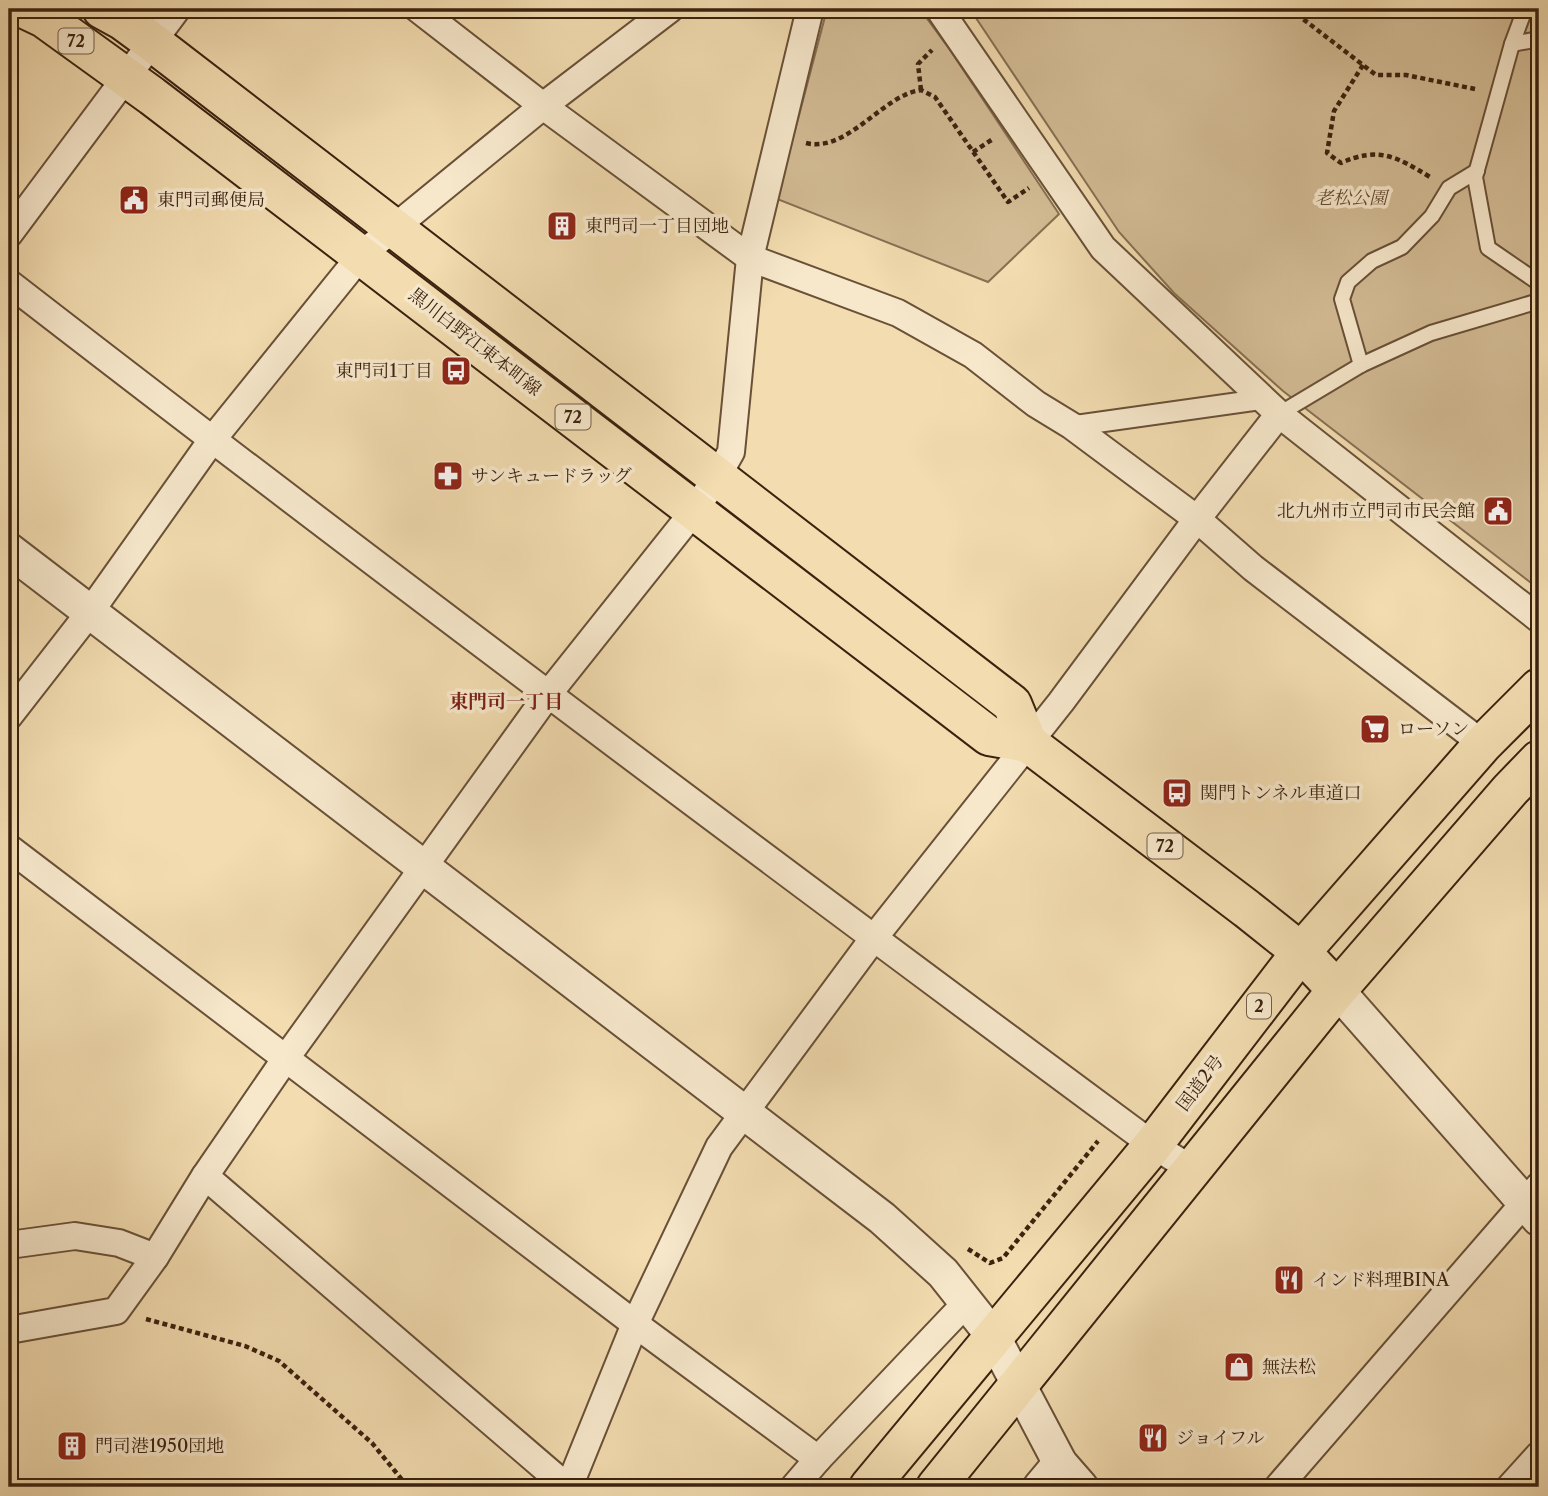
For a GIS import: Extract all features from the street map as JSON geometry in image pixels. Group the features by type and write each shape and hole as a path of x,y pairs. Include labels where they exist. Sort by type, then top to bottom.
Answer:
{"main road":[{"name":"黒川白野江東本町線","path":"25,9 44,18 125,76 362,254 989,736 1028,743 1301,952 1337,990"},
{"name":"72","path":"102,9 152,42 1012,704 1028,743"},
{"name":"国道2号","path":"869,1487 1153,1145 1301,952 1483,744 1539,688"},
{"path":"936,1487 1337,990 1539,760"}],"street":[{"path":"9,234 177,9"},
{"path":"418,9 543,106 750,258 898,313 973,355 1036,404 1072,426 1197,519 1253,568 1483,744"},
{"path":"9,716 90,612 212,440 362,254 543,106 670,9"},
{"path":"9,1330 116,1311 155,1257 205,1176 286,1058 549,694 694,511 717,477 731,452 750,258 810,9"},
{"path":"939,9 1103,248 1271,406 1539,619"},
{"path":"9,283 212,440 873,939 1153,1145 1193,1170"},
{"path":"1072,426 1271,406"},
{"path":"205,1176 568,1487 635,1324 719,1147 873,939 1061,702 1197,519 1271,406"},
{"path":"9,550 882,1218 943,1273 968,1301 993,1336 1020,1384 1060,1479"},
{"path":"9,848 635,1324 818,1459"},
{"path":"1278,1487 1535,1203 1337,990"},
{"path":"9,1245 75,1236 119,1243 155,1257"},
{"path":"794,1487 968,1301"},
{"path":"1510,1487 1539,1455"}],"lane":[{"path":"1525,9 1512,44 1475,177 1488,248 1539,283"},
{"path":"1512,44 1539,39"},
{"path":"1361,365 1342,299 1348,282 1372,261 1402,247 1432,216 1449,188 1477,171"},
{"path":"1271,406 1431,333 1539,302"}],"path":[{"path":"1290,9 1376,75 1406,75 1497,95"},
{"path":"921,90 918,64 923,57 955,33"},
{"path":"1363,65 1334,111 1327,153 1341,163 1357,156 1378,153 1402,160 1449,188"},
{"path":"778,136 812,145 837,140 905,94 921,90 935,97 1008,202 1051,173"},
{"path":"960,1243 990,1263 1003,1258 1105,1132"},
{"path":"116,1311 245,1346 279,1361 372,1444 408,1487"}],"green space":[{"path":"827,9 920,9 1059,214 988,282 777,199"},
{"name":"老松公園","path":"970,9 1539,9 1539,589 1283,391 1174,293 1119,232"}],"place":[{"name":"東門司郵便局","path":"134,200"},
{"name":"東門司一丁目団地","path":"562,226"},
{"name":"東門司1丁目","path":"456,371"},
{"name":"サンキュードラッグ","path":"448,476"},
{"name":"北九州市立門司市民会館","path":"1498,511"},
{"name":"ローソン","path":"1375,729"},
{"name":"関門トンネル車道口","path":"1177,793"},
{"name":"インド料理BINA","path":"1289,1280"},
{"name":"無法松","path":"1239,1367"},
{"name":"ジョイフル","path":"1153,1438"},
{"name":"門司港1950団地","path":"72,1446"}],"district":[{"name":"東門司一丁目","path":"506,701"}]}
